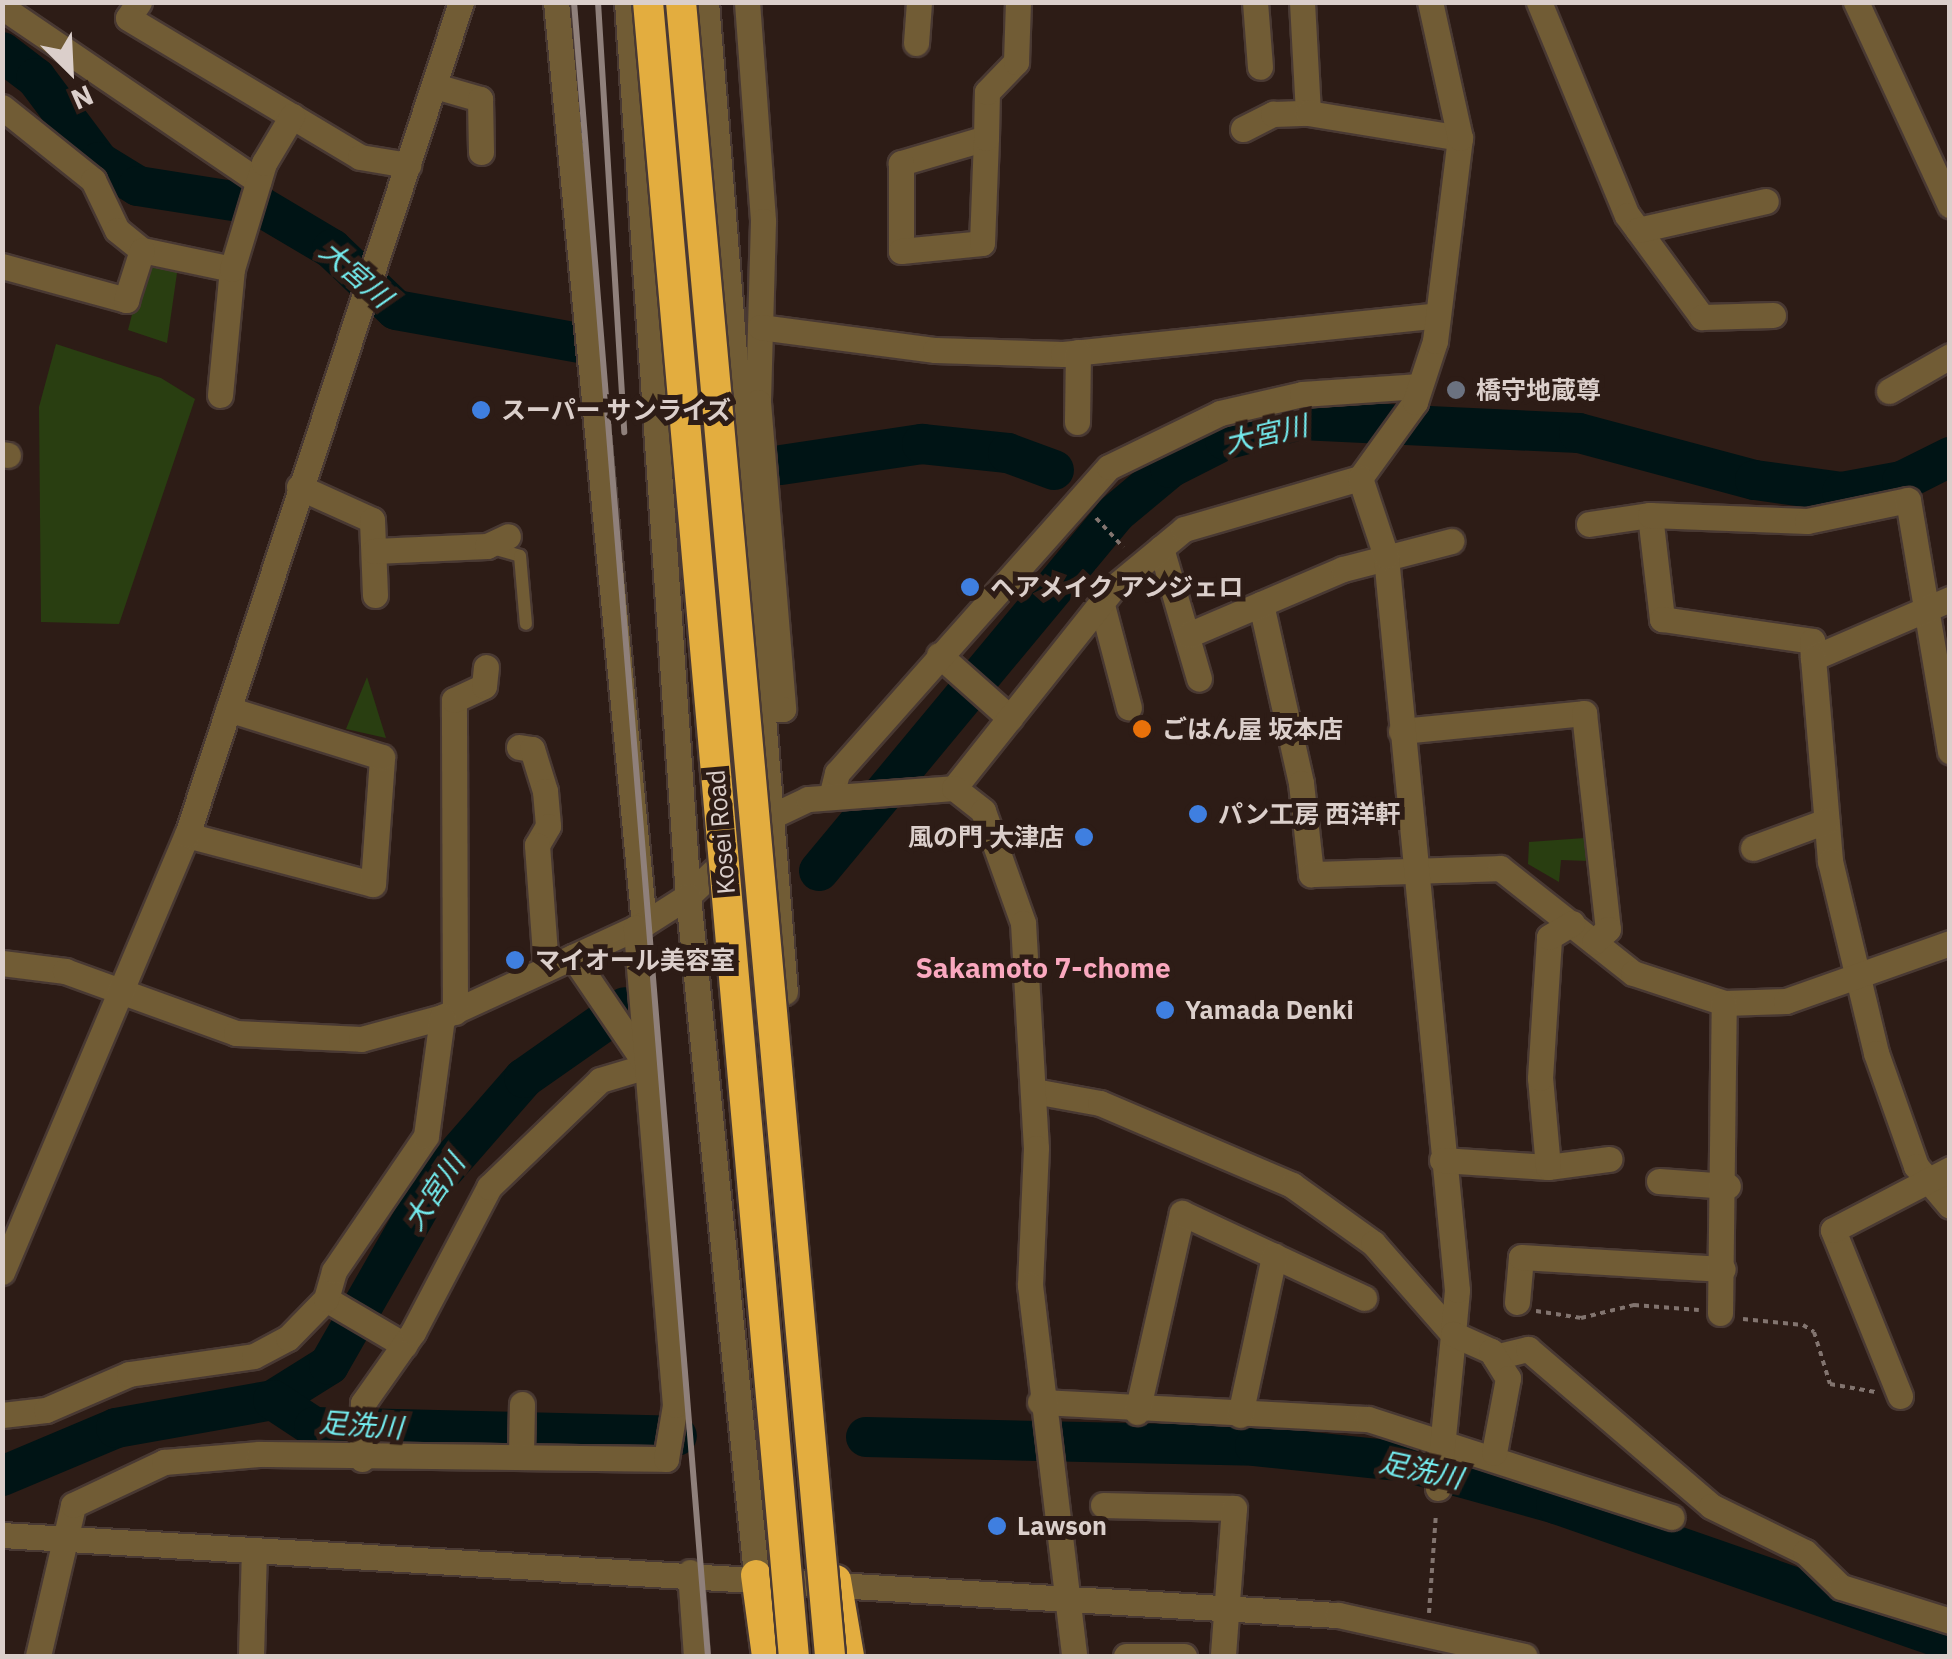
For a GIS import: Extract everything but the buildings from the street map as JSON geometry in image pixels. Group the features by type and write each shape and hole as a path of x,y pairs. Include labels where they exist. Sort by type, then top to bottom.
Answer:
{"highway":[{"name":"Kosei Road","path":"648,2 794,1656"},
{"name":"Kosei Road","path":"681,2 830,1656"},
{"path":"756,1575 767,1656"},
{"path":"836,1580 849,1656"}],"street":[{"path":"139,2 128,18 360,157 408,165"},
{"path":"2,1272 126,992 188,835 461,2"},
{"path":"38,1656 71,1540 73,1505 164,1462 259,1454 666,1459 675,1405 640,1059 640,926 556,2"},
{"path":"627,2 688,896 756,1575"},
{"path":"916,43 918,2"},
{"path":"986,138 901,163 901,251 982,243 986,138 987,92 1016,62 1018,2"},
{"path":"1255,2 1260,67"},
{"path":"1302,2 1308,113"},
{"path":"1539,2 1638,230 1702,317 1773,315"},
{"path":"1856,2 1950,205"},
{"path":"946,788 1010,718 1102,605 1160,548 1184,529 1360,478 1417,394 1438,315 1460,138 1435,4"},
{"path":"2,7 174,137 258,181"},
{"path":"748,402 760,327 763,222 747,10 706,12 748,402 770,817 836,1580"},
{"path":"435,86 480,99 481,152"},
{"path":"2,108 93,180 117,230 142,250 232,269"},
{"path":"1244,129 1273,114 1308,113 1460,138"},
{"path":"220,395 232,269 258,181 292,116"},
{"path":"1638,230 1766,201"},
{"path":"2,266 126,300 142,250"},
{"path":"760,327 935,350 1078,352 1438,315"},
{"path":"1077,422 1078,352"},
{"path":"1889,392 1950,356"},
{"path":"832,797 836,773 940,656 977,624 1109,467 1154,441 1302,394 1417,394"},
{"path":"1360,478 1386,556 1442,1160 1453,1334 1438,1488"},
{"path":"299,487 372,520 376,595"},
{"path":"1589,524 1650,515 1808,521 1908,500 1940,603 1949,747"},
{"path":"1650,515 1662,618 1812,641 1826,821 1863,977 1876,1053 1916,1166 1940,1174"},
{"path":"1188,635 1386,556 1451,540"},
{"path":"374,552 497,541"},
{"path":"1160,548 1199,679"},
{"path":"1813,658 1940,603"},
{"path":"1261,604 1301,782 1311,874 1500,868 1594,942 1672,992 1724,1003 1786,1001 1863,977 1950,943"},
{"path":"1102,605 1129,708"},
{"path":"940,656 1010,718"},
{"path":"2,1416 46,1410 129,1374 254,1356 288,1338 327,1300 334,1271 426,1136 449,1014 454,700 484,686 486,667"},
{"path":"188,835 373,884 382,756 228,708"},
{"path":"1401,731 1584,713 1608,929 1594,942"},
{"path":"519,747 532,749 545,791 548,826 537,846 546,970"},
{"path":"2,964 65,970 236,1034 303,1042 449,1014 640,926 688,896 770,817 832,797 946,788 983,812 1009,866 1022,923 1034,1091 1030,1286 1040,1406 1074,1656"},
{"path":"1753,848 1826,821"},
{"path":"1548,1167 1540,1078 1549,937 1572,923"},
{"path":"573,957 593,994 640,1059"},
{"path":"1720,1313 1728,1186 1724,1003"},
{"path":"362,1458 363,1403 403,1345 489,1187 600,1080 640,1059"},
{"path":"1034,1091 1100,1103 1292,1185 1373,1243 1453,1334 1495,1358 1508,1378 1494,1452"},
{"path":"1442,1160 1548,1167 1609,1159"},
{"path":"1940,1174 1950,1206"},
{"path":"1900,1396 1833,1230 1940,1174"},
{"path":"1659,1181 1728,1186"},
{"path":"1136,1412 1182,1214 1364,1298"},
{"path":"1240,1416 1274,1256"},
{"path":"1517,1302 1521,1258 1723,1268"},
{"path":"327,1300 403,1345"},
{"path":"1495,1358 1528,1349 1711,1506 1805,1552 1840,1588 1950,1621"},
{"path":"521,1455 522,1404"},
{"path":"1040,1406 1368,1419 1444,1448 1494,1452 1672,1517"},
{"path":"1103,1504 1234,1508 1223,1656"},
{"path":"2,1535 756,1575 1338,1615 1525,1656"},
{"path":"250,1656 254,1551"},
{"path":"690,1572 696,1656"},
{"path":"1126,1656 1184,1656"}],"lane":[{"path":"497,541 520,556 526,624"}],"path":[{"path":"1092,514 1127,552"},
{"path":"1429,1616 1438,1488"}],"green space":[{"path":"145,264 178,266 167,343 128,330"},
{"path":"56,344 161,378 195,399 119,624 41,622 39,407"},
{"path":"367,677 386,738 346,729"},
{"path":"1585,838 1589,861 1561,860 1559,882 1528,864 1529,842"}],"waterway":[{"name":"大宮川","path":"2,52 36,78 99,162 138,186 233,201"},
{"name":"大宮川","path":"258,205 332,249 396,310 580,343"},
{"name":"大宮川","path":"819,871 1115,514 1170,468 1225,440 1301,420 1579,433 1755,480 1842,492 1902,481 1950,457"},
{"name":"大宮川","path":"781,465 922,444 1008,453 1054,470"},
{"name":"大宮川","path":"273,1400 329,1365 435,1180 524,1078 625,1007"},
{"name":"足洗川","path":"2,1476 116,1428 273,1400 314,1427 677,1436"},
{"name":"足洗川","path":"866,1437 1255,1446 1406,1462 1556,1504 1950,1641"}],"railway":[{"path":"574,2 708,1656"},
{"path":"598,2 624,432"}],"place":[{"name":"橋守地蔵尊","path":"1456,390"},
{"name":"スーパー サンライズ","path":"481,410"},
{"name":"ヘアメイク アンジェロ","path":"970,587"},
{"name":"ごはん屋 坂本店","path":"1142,729"},
{"name":"パン工房 西洋軒","path":"1198,814"},
{"name":"風の門 大津店","path":"1084,837"},
{"name":"マイオール美容室","path":"515,960"},
{"name":"Yamada Denki","path":"1165,1010"},
{"name":"Lawson","path":"997,1526"}],"district":[{"name":"Sakamoto 7-chome","path":"1043,968"}]}
